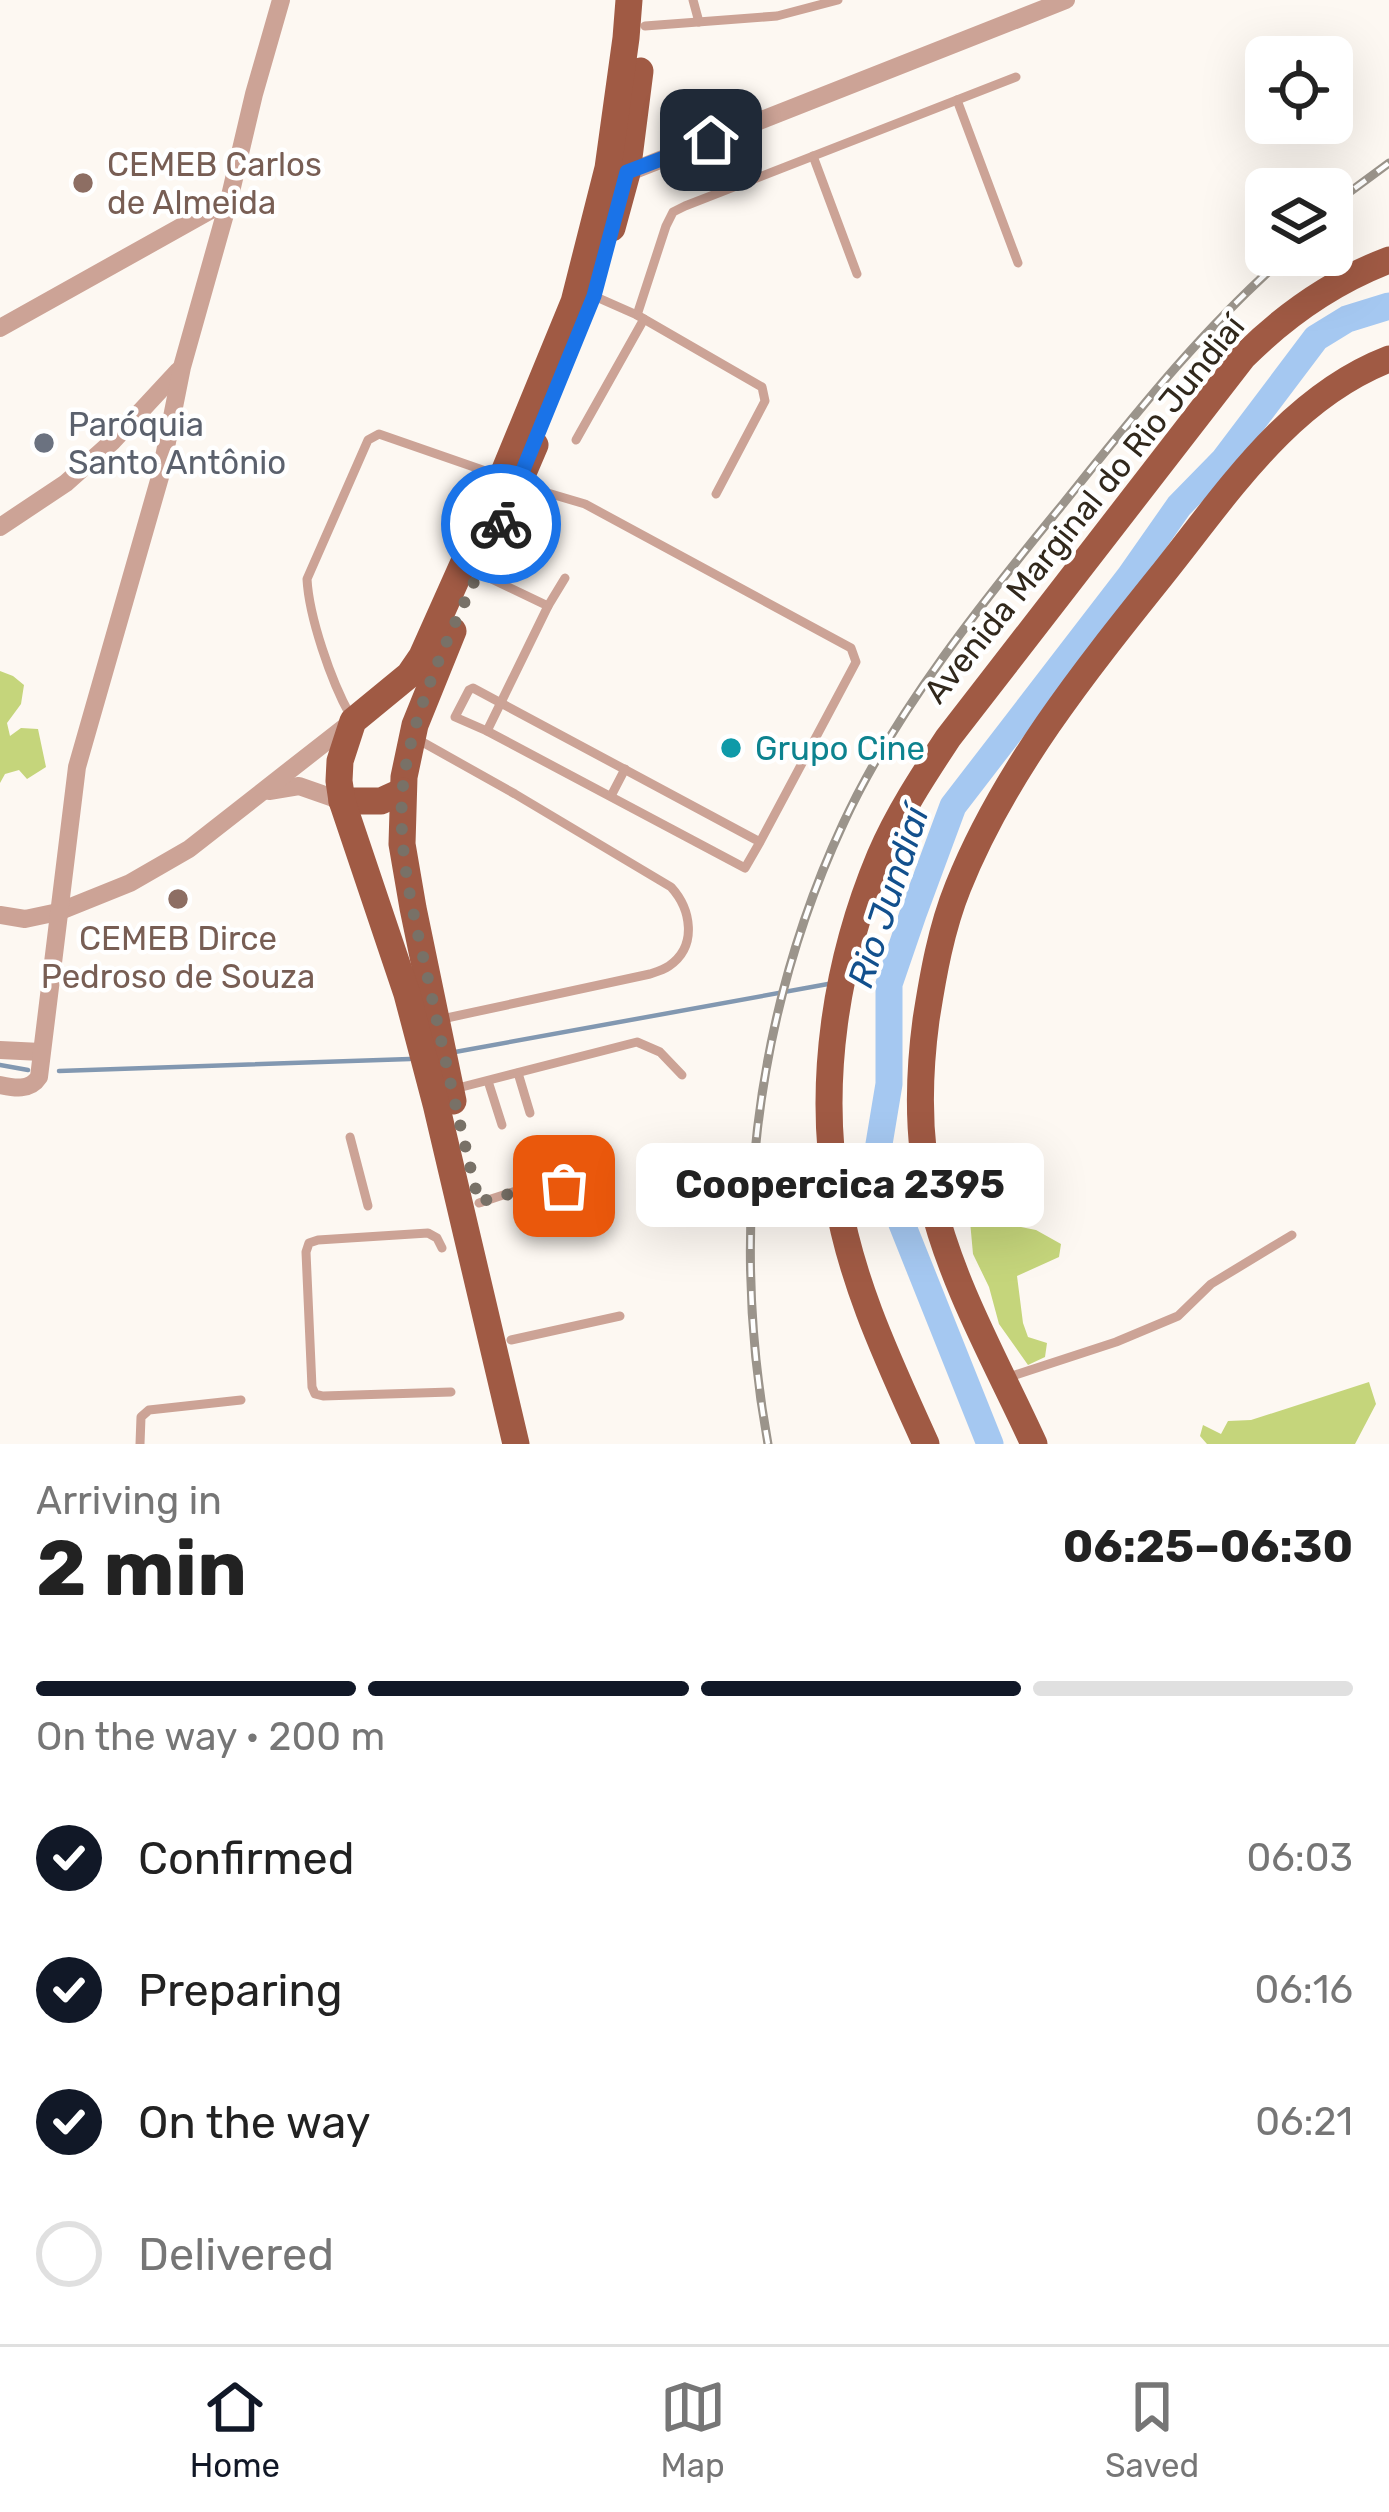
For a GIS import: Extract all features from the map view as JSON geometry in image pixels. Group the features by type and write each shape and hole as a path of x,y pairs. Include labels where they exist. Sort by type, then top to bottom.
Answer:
{"main road":[{"path":"516,1444 407,994 342,801 340,761 364,712 410,675 422,656 511,481 594,296 639,21 629,0"},
{"path":"534,1444 451,1090 402,844 403,791 416,725 479,573 617,170"},
{"path":"1267,332 1286,305 1316,281 1389,240"},
{"name":"Avenida Marginal do Rio Jundiaí","path":"926,1444 879,1340 836,1195 829,1128 830,1065 841,986 864,898 912,793 948,738 1214,392 1267,332 1324,292 1389,260"},
{"path":"1034,1444 959,1280 932,1202 920,1136 921,1059 933,972 956,892 980,836 1035,742 1245,470 1298,414 1333,388 1389,359"},
{"path":"364,712 392,705 416,725"},
{"path":"342,801 381,801 403,791"}],"street":[{"path":"0,1085 35,1084 40,1077 77,767 160,477 182,367 281,0"},
{"path":"617,170 1066,0"},
{"path":"0,328 229,200"},
{"path":"0,527 66,483 182,367"},
{"path":"0,915 26,920 130,883 189,850 364,712"},
{"path":"264,791 298,787 342,801"},
{"path":"0,1050 41,1052"}],"lane":[{"path":"619,0 618,20 699,22 777,16 801,5 838,0"},
{"path":"693,0 699,22"},
{"path":"576,440 640,317 673,212 1016,77"},
{"path":"957,100 1018,263"},
{"path":"813,156 857,274"},
{"path":"594,296 762,387 765,401 716,494"},
{"path":"364,712 335,683 308,597 307,579 368,440 379,434 585,504 851,648 856,662 745,868 455,717 416,725"},
{"path":"479,573 548,606"},
{"path":"487,731 565,578"},
{"path":"455,717 471,688 760,842"},
{"path":"416,725 515,794 671,887 683,900 689,918 686,945 670,966 437,1020"},
{"path":"610,796 625,769"},
{"path":"451,1090 638,1042 660,1052 682,1075"},
{"path":"518,1073 530,1113"},
{"path":"488,1081 502,1125"},
{"path":"350,1137 368,1206"},
{"path":"479,1202 516,1192 561,1183 568,1204 561,1210 527,1216 516,1192"},
{"path":"442,1248 428,1233 309,1243 312,1387 323,1396 451,1392"},
{"path":"1004,1379 1178,1316 1211,1284 1292,1235"},
{"path":"511,1340 620,1316"},
{"path":"140,1444 141,1418 149,1410 241,1400"}],"green space":[{"path":"0,671 24,685 21,704 7,723 10,736 21,728 38,729 46,767 27,779 19,770 5,774 0,783"},
{"path":"1007,1209 1021,1227 1061,1244 1059,1257 1017,1276 1028,1337 1047,1343 1045,1357 1028,1365 999,1324 973,1254 970,1221 987,1210"},
{"path":"1369,1382 1376,1404 1355,1444 1207,1444 1200,1436 1203,1425 1221,1434 1228,1421 1251,1420"}],"waterway":[{"name":"Rio Jundiaí","path":"990,1444 898,1214 878,1150 889,1084 889,984 913,914 953,806 1179,506 1224,460 1316,338 1347,319 1389,306"},
{"path":"857,978 894,972"},
{"path":"455,1052 828,984"},
{"path":"59,1071 410,1059"},
{"path":"0,1065 28,1070"}],"railway":[{"path":"1353,190 1389,163"},
{"path":"768,1444 751,1286 758,1128 788,973 843,824 915,698 1003,579 1169,375 1265,276"}],"way so far":[{"path":"501,524 415,725 404,777 402,844 451,1090 479,1202 555,1182 564,1186"}],"place":[{"name":"CEMEB Carlos de Almeida","path":"83,183"},
{"name":"Paróquia Santo Antônio","path":"44,443"},
{"name":"Grupo Cine","path":"731,748"},
{"name":"CEMEB Dirce Pedroso de Souza","path":"178,899"},
{"name":"Coopercica 2395","path":"564,1186"}],"route":[{"path":"501,524 594,296 627,172 711,140"}]}
